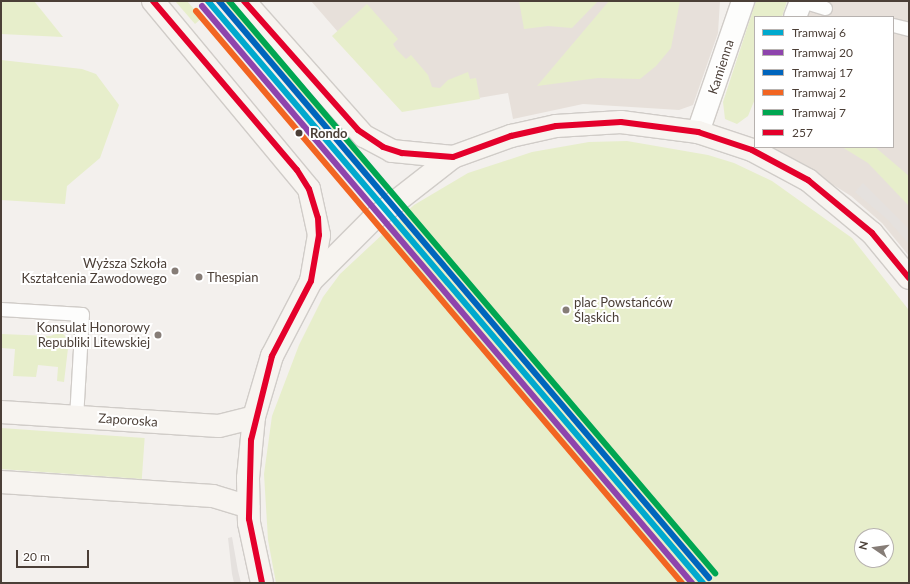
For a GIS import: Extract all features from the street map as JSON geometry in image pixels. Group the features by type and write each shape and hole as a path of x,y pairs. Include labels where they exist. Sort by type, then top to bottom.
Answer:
{"main road":[{"path":"153,1 309,189 320,235 311,281 272,356 254,417 248,507 262,583"},
{"path":"244,1 364,136 392,151 453,157"},
{"path":"311,281 371,222 453,157 511,136 556,126 621,122 698,132 754,146"},
{"path":"757,148 808,180 855,216 909,278"},
{"name":"Zaporoska","path":"1,412 219,426 254,417"},
{"path":"1,482 213,496 248,507"}],"street":[{"name":"Kamienna","path":"698,132 743,1"},
{"path":"795,16 801,1"}],"lane":[{"path":"801,1 825,8"},
{"path":"894,25 909,29"},
{"path":"1,309 82,314 76,417"}],"shaded area":[{"path":"311,1 720,1 718,33 693,105 679,110 583,104 513,119 508,93 461,101 399,102"},
{"path":"813,1 909,1 909,256 882,223 851,196 774,148 894,148 894,16 808,16"},
{"path":"863,183 909,229 909,244 888,220 855,192"},
{"path":"232,537 241,583 234,583 232,574 228,538"}],"green space":[{"path":"1,1 34,1 63,37 1,34"},
{"path":"175,1 187,1 202,18 195,24"},
{"path":"215,1 228,1 336,127 328,135"},
{"path":"519,1 598,1 572,28 548,26 524,29"},
{"path":"609,1 680,1 671,48 656,66 640,79 598,78 537,86"},
{"path":"756,1 787,1 782,16 754,16 754,101 748,116 737,124 725,119 723,102"},
{"path":"367,4 398,39 393,44 396,49 406,59 411,55 428,75 432,87 440,88 448,80 468,72 470,79 476,78 480,99 402,112 332,36"},
{"path":"1,60 82,69 96,74 119,105 100,158 67,186 65,204 1,200"},
{"name":"plac Powstańców Śląskich","path":"627,141 708,155 734,163 772,181 852,238 908,309 909,583 276,583 268,540 264,474 272,416 299,345 323,297 340,274 414,205 468,173 532,152 589,142"},
{"path":"353,146 368,168 368,181 344,154"},
{"path":"844,148 876,148 909,176 909,206 868,163"},
{"path":"61,332 69,340 64,382 57,381 58,367 38,365 36,377 13,376 15,349 1,348 1,334 50,336"},
{"path":"1,428 145,438 142,479 1,469"}],"tram line":[{"name":"6","path":"208,1 703,583"},
{"name":"17","path":"219,1 709,578"},
{"name":"7","path":"229,1 715,573"},
{"name":"20","path":"202,6 692,583"},
{"name":"2","path":"196,11 682,583"}],"transit line":[{"name":"257","path":"153,1 297,170 309,189 318,218 319,235 311,281 272,356 251,440 249,519 262,583"},
{"name":"257","path":"244,1 358,130 383,147 402,153 453,157 511,136 556,126 621,122 698,132 752,150 808,180 872,233 909,278"}],"place":[{"name":"Rondo","path":"299,133"},
{"name":"Wyższa Szkoła Kształcenia Zawodowego","path":"175,271"},
{"name":"Thespian","path":"199,277"},
{"name":"plac Powstańców Śląskich","path":"566,310"},
{"name":"Konsulat Honorowy Republiki Litewskiej","path":"158,335"}]}
